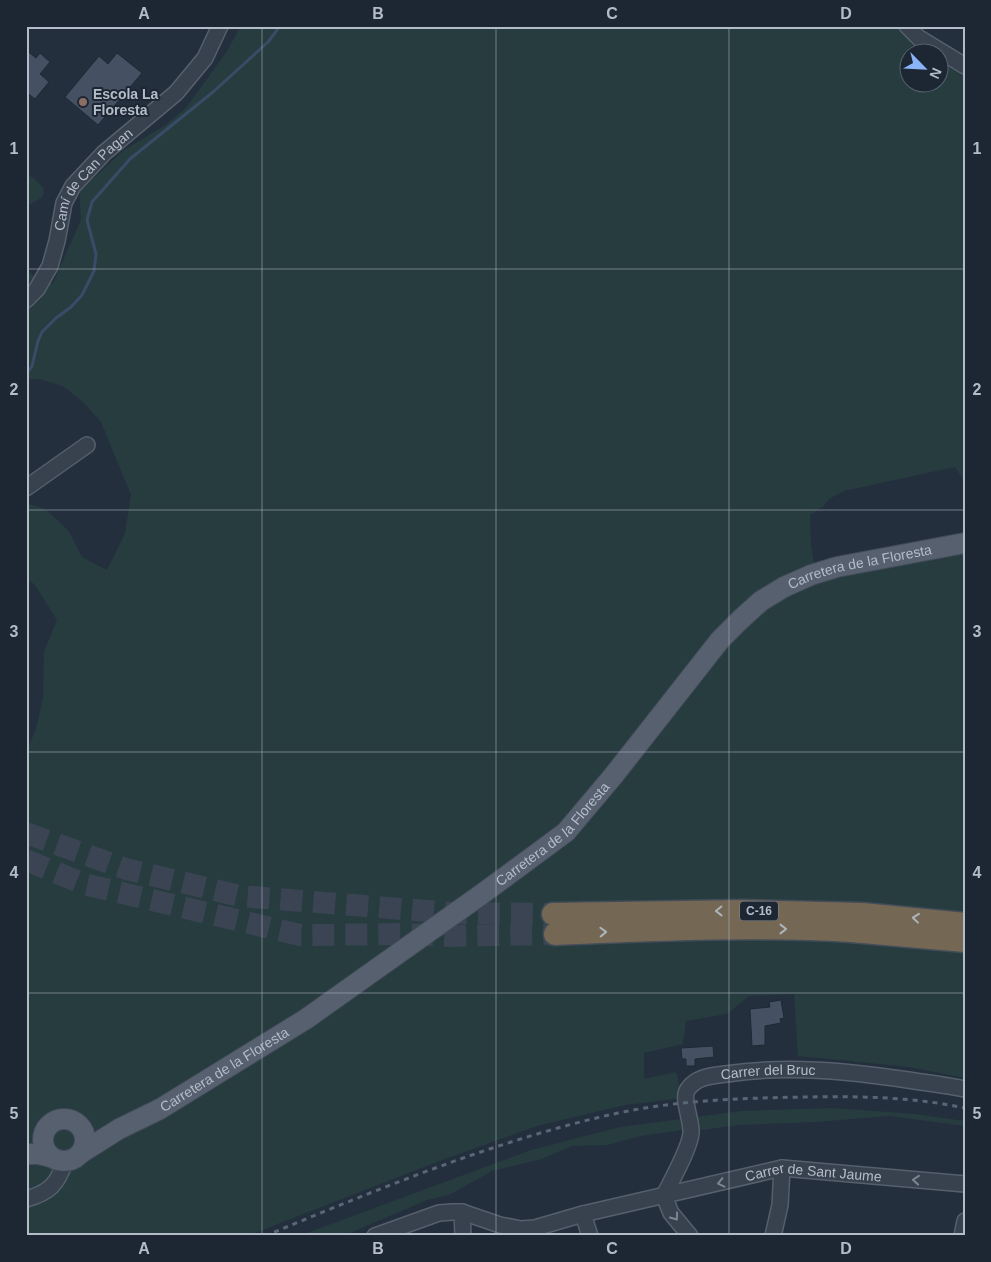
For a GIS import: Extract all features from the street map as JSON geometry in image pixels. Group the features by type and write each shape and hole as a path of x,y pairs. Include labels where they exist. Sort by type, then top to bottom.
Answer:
{"highway":[{"name":"C-16","path":"965,924 862,914 743,910 554,924 851,931 965,941"}],"main road":[{"name":"Carretera de la Floresta","path":"66,1157 160,1109 300,1023 566,832 614,775 720,640 745,615 767,598 798,580 837,567 965,542"},
{"path":"26,1141 45,1130 53,1121 67,1118 77,1123 119,1129"},
{"path":"26,1154 66,1157 85,1144 83,1130 77,1123"},
{"path":"45,1130 44,1146 66,1157"}],"street":[{"name":"Camí de Can Pagan","path":"26,300 37,289 50,266 57,242 64,203 72,186 104,153 176,93 206,58 220,26"},
{"path":"907,26 919,38 965,66"},
{"path":"26,488 88,445"},
{"name":"Carrer del Bruc","path":"664,1196 691,1136 692,1125 685,1098 687,1089 703,1078 747,1071 798,1068 862,1073 965,1089"},
{"path":"26,1199 46,1192 57,1181 66,1157"},
{"path":"773,1236 780,1205 782,1168"},
{"name":"Carrer de Sant Jaume","path":"462,1212 500,1225 534,1232 583,1214 782,1168 965,1184"},
{"path":"664,1196 671,1212 690,1236"},
{"path":"375,1236 439,1213 462,1212 463,1236"},
{"path":"583,1214 590,1236"},
{"path":"962,1236 965,1221"}],"green space":[{"path":"241,26 896,26 913,42 898,42 898,92 948,92 948,66 965,77 965,482 955,467 844,491 829,499 824,506 810,515 811,545 816,575 880,564 965,554 965,1078 909,1067 798,1056 794,994 749,996 727,1014 686,1021 683,1044 644,1053 644,1079 676,1072 683,1098 625,1105 537,1126 442,1160 247,1236 26,1236 26,752 36,729 43,698 44,651 57,620 34,584 26,579 26,503 45,509 68,530 82,557 107,570 125,533 131,495 101,422 84,403 63,386 39,379 26,379 26,269 35,277 53,283 80,222 81,190 124,150 164,126 186,108 227,51"},
{"path":"26,174 35,179 44,189 43,196 26,206"},
{"path":"833,1108 915,1114 965,1121 965,1126 889,1116 816,1122 739,1125 694,1131 683,1130 641,1136 607,1145 572,1146 542,1159 492,1171 449,1195 427,1200 343,1236 299,1236 531,1150 620,1127 741,1111"}],"building":[{"path":"26,50 36,58 40,53 50,62 40,74 49,82 35,99 26,92"},
{"name":"Escola La Floresta","path":"117,53 142,73 98,125 65,97 99,56 108,64"},
{"path":"781,1000 784,1018 780,1019 781,1023 765,1026 765,1045 752,1046 750,1009 770,1007 769,1002"},
{"path":"713,1046 714,1057 695,1059 695,1066 686,1066 686,1059 682,1059 681,1048"}],"waterway":[{"path":"26,375 32,366 42,332 82,295 94,271 96,254 87,220 92,202 130,159 213,92 268,42 280,26"}],"tunnel":[{"path":"26,833 126,869 240,896 452,913 553,914"},
{"path":"26,860 84,884 300,935 408,934 447,936 555,934"}],"railway":[{"path":"265,1236 395,1183 484,1151 573,1124 618,1113 712,1100 826,1097 906,1099 965,1108"}],"place":[{"name":"Escola La Floresta","path":"83,102"}]}
